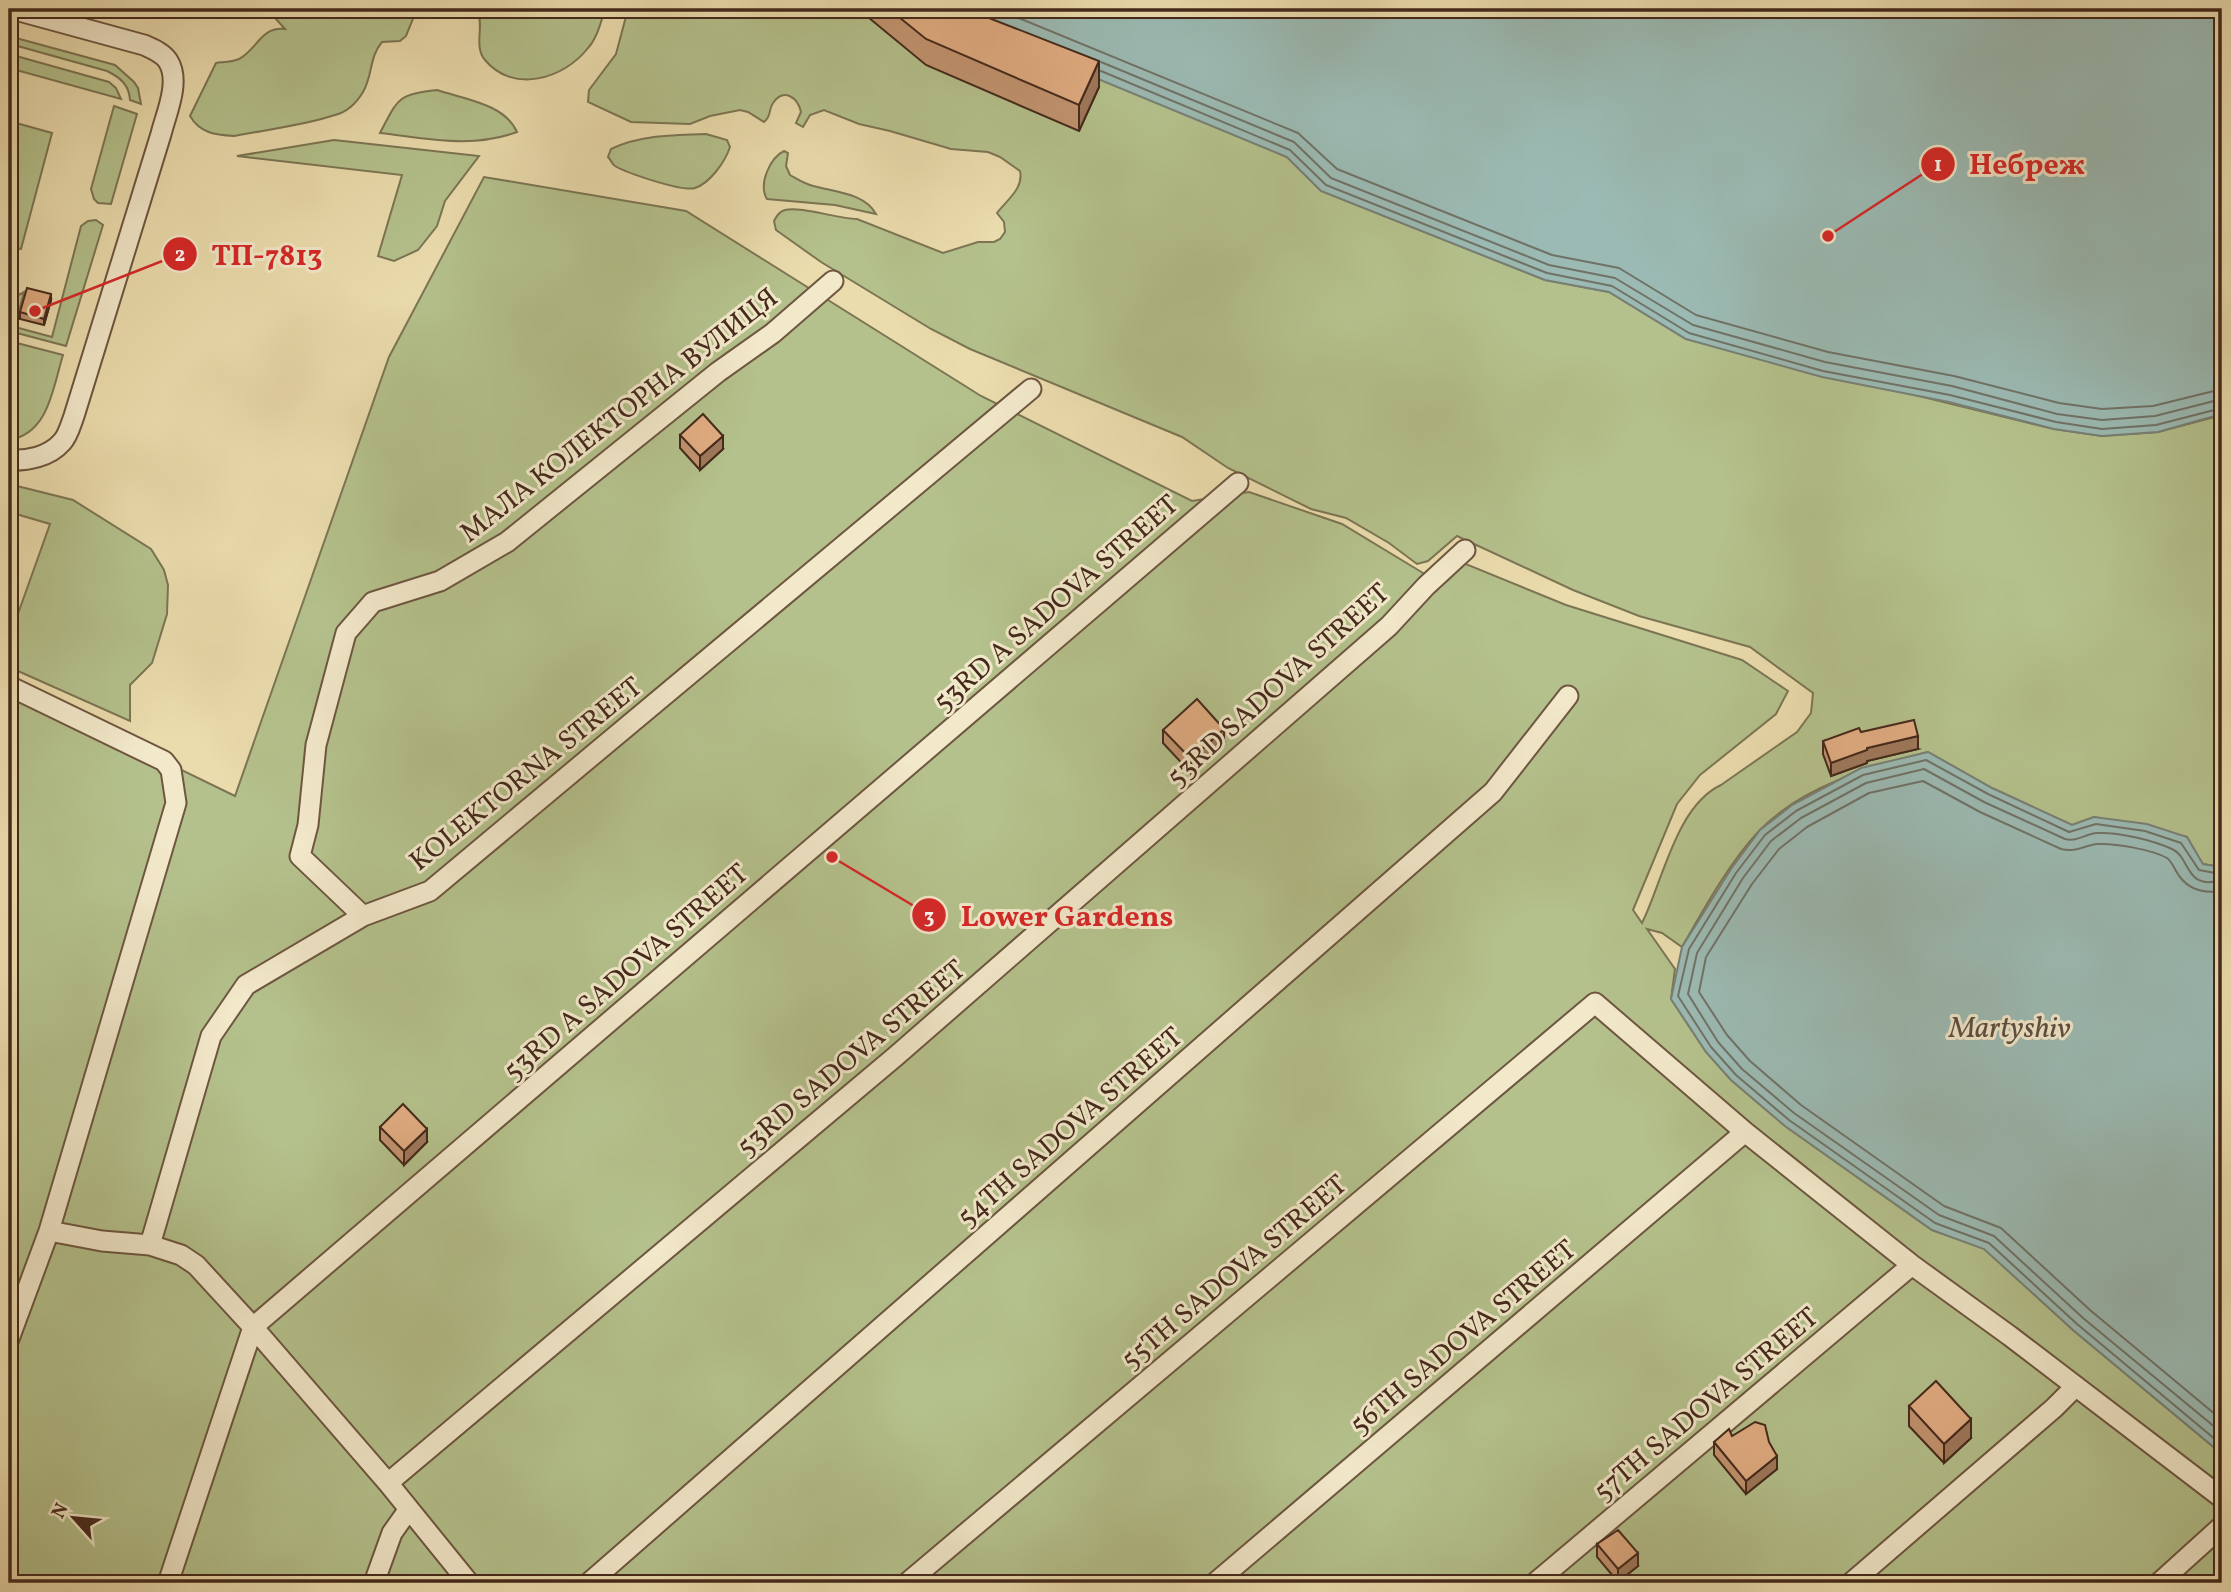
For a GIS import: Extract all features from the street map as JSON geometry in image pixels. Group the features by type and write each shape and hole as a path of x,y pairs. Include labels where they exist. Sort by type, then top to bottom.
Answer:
{"street":[{"path":"12,9 144,45 169,62 173,76 161,134 74,416 62,442 45,454 16,460"},
{"name":"МАЛА КОЛЕКТОРНА ВУЛИЦЯ","path":"363,916 300,856 308,825 316,745 346,633 373,602 440,580 507,542 718,372 773,333 833,281"},
{"name":"KOLEKTORNA STREET","path":"150,1245 211,1036 246,985 363,916 430,891 1031,389"},
{"name":"53RD A SADOVA STREET","path":"253,1327 1238,483"},
{"name":"53RD SADOVA STREET","path":"388,1483 896,1056 1389,626 1426,586 1465,550"},
{"path":"9,686 164,761 171,770 176,803 49,1231 9,1339"},
{"name":"54TH SADOVA STREET","path":"589,1583 1493,792 1568,696"},
{"name":"55TH SADOVA STREET","path":"908,1583 1595,1003 1745,1132"},
{"path":"1745,1132 1912,1265 2010,1336 2222,1498"},
{"name":"56TH SADOVA STREET","path":"1215,1583 1745,1132"},
{"path":"49,1231 102,1241 150,1245 181,1255 196,1265 388,1483 469,1583"},
{"name":"57TH SADOVA STREET","path":"1535,1583 1912,1265"},
{"path":"168,1583 253,1327"},
{"path":"1851,1583 2044,1417 2075,1387"},
{"path":"374,1583 392,1533 409,1508"},
{"path":"2159,1583 2222,1526"}],"green space":[{"path":"148,9 190,9 176,16"},
{"path":"267,9 417,9 406,36 400,41 382,42 363,92 344,112 311,122 234,136 203,130 190,116 216,63 239,59 270,31 285,29"},
{"path":"477,9 605,9 594,40 578,59 552,74 524,79 496,71 485,60 480,49"},
{"path":"628,9 941,9 1287,157 1321,191 1545,280 1609,292 1686,339 2054,429 2102,436 2158,432 2222,415 2222,863 2215,866 2202,864 2187,837 2094,817 2072,825 1992,788 1928,752 1838,780 1816,790 1776,815 1737,857 1682,947 1662,933 1647,929 1675,969 1671,999 1706,1052 1731,1080 1785,1126 1932,1230 1984,1248 2073,1330 2222,1454 2222,1583 9,1583 9,686 235,796 389,357 484,177 686,211 981,396 1192,501 1249,492 1342,524 1428,576 1461,562 1566,605 1742,660 1788,691 1776,714 1700,775 1677,804 1633,910 1642,923 1672,846 1693,810 1706,795 1797,732 1811,713 1813,693 1750,647 1639,616 1573,590 1457,536 1428,561 1417,564 1389,543 1346,518 1311,509 1228,468 1182,437 970,349 931,329 821,262 776,230 775,219 781,212 792,209 857,219 943,253 978,242 994,242 1000,239 1005,232 1004,222 997,213 1020,183 1020,171 988,152 951,149 859,124 824,110 810,115 803,127 796,123 801,112 797,102 786,95 777,98 764,122 740,110 710,116 690,124 631,122 588,102 589,90 616,54"},
{"path":"16,38 115,65 138,88 141,104 130,100 123,82 107,71 14,45"},
{"path":"9,54 109,82 116,88 121,99 9,68"},
{"path":"437,90 494,109 511,123 517,132 466,141 380,133 400,100 406,96"},
{"path":"114,106 137,114 111,204 98,203 91,189"},
{"path":"9,121 52,133 21,249 9,246 9,177 13,161 9,159"},
{"path":"706,134 727,140 730,147 716,171 706,182 695,188 667,185 642,177 615,166 608,157 611,149 634,141"},
{"path":"334,140 479,156 445,201 437,226 418,250 394,261 378,256 402,175 237,156"},
{"path":"784,151 788,153 786,166 790,175 807,184 856,197 864,201 876,214 835,205 767,199 764,186 767,172 774,159"},
{"path":"96,220 103,225 66,346 17,333 9,326 9,300 24,292 15,327 52,337 81,226"},
{"path":"13,342 63,355 52,394 41,419 33,429 9,440 9,344 12,345"},
{"path":"9,484 73,500 151,549 164,570 168,585 167,614 152,663 130,685 130,721 9,667 9,639 50,524 9,512"}],"water":[{"path":"941,9 2222,9 2222,414 2158,432 2102,436 2054,429 1949,402 1822,377 1686,339 1609,292 1545,280 1321,191 1287,157 948,17"},
{"name":"Martyshiv","path":"1928,752 1992,788 2072,825 2094,817 2147,824 2187,837 2203,864 2215,866 2222,863 2222,1454 2073,1330 1984,1249 1932,1230 1785,1126 1731,1080 1706,1052 1671,999 1682,947 1731,869 1760,830 1792,805 1861,768"}],"building":[{"path":"889,9 966,9 1099,61 1079,105 926,39"},
{"path":"27,288 51,294 44,319 20,312"},
{"path":"703,414 723,436 700,456 680,435"},
{"path":"1197,699 1224,729 1191,759 1163,730"},
{"path":"1914,720 1918,736 1867,748 1831,763 1823,741 1859,728 1861,732"},
{"path":"403,1104 427,1129 404,1151 380,1127"},
{"path":"1936,1381 1971,1419 1944,1444 1909,1406"},
{"path":"1755,1422 1765,1425 1769,1442 1777,1456 1746,1481 1714,1442 1729,1429 1732,1436"},
{"path":"1618,1530 1638,1553 1618,1569 1597,1544"}],"place":[{"name":"Небреж","path":"1828,236"},
{"name":"ТП-7813","path":"35,311"},
{"name":"Lower Gardens","path":"832,857"}]}
